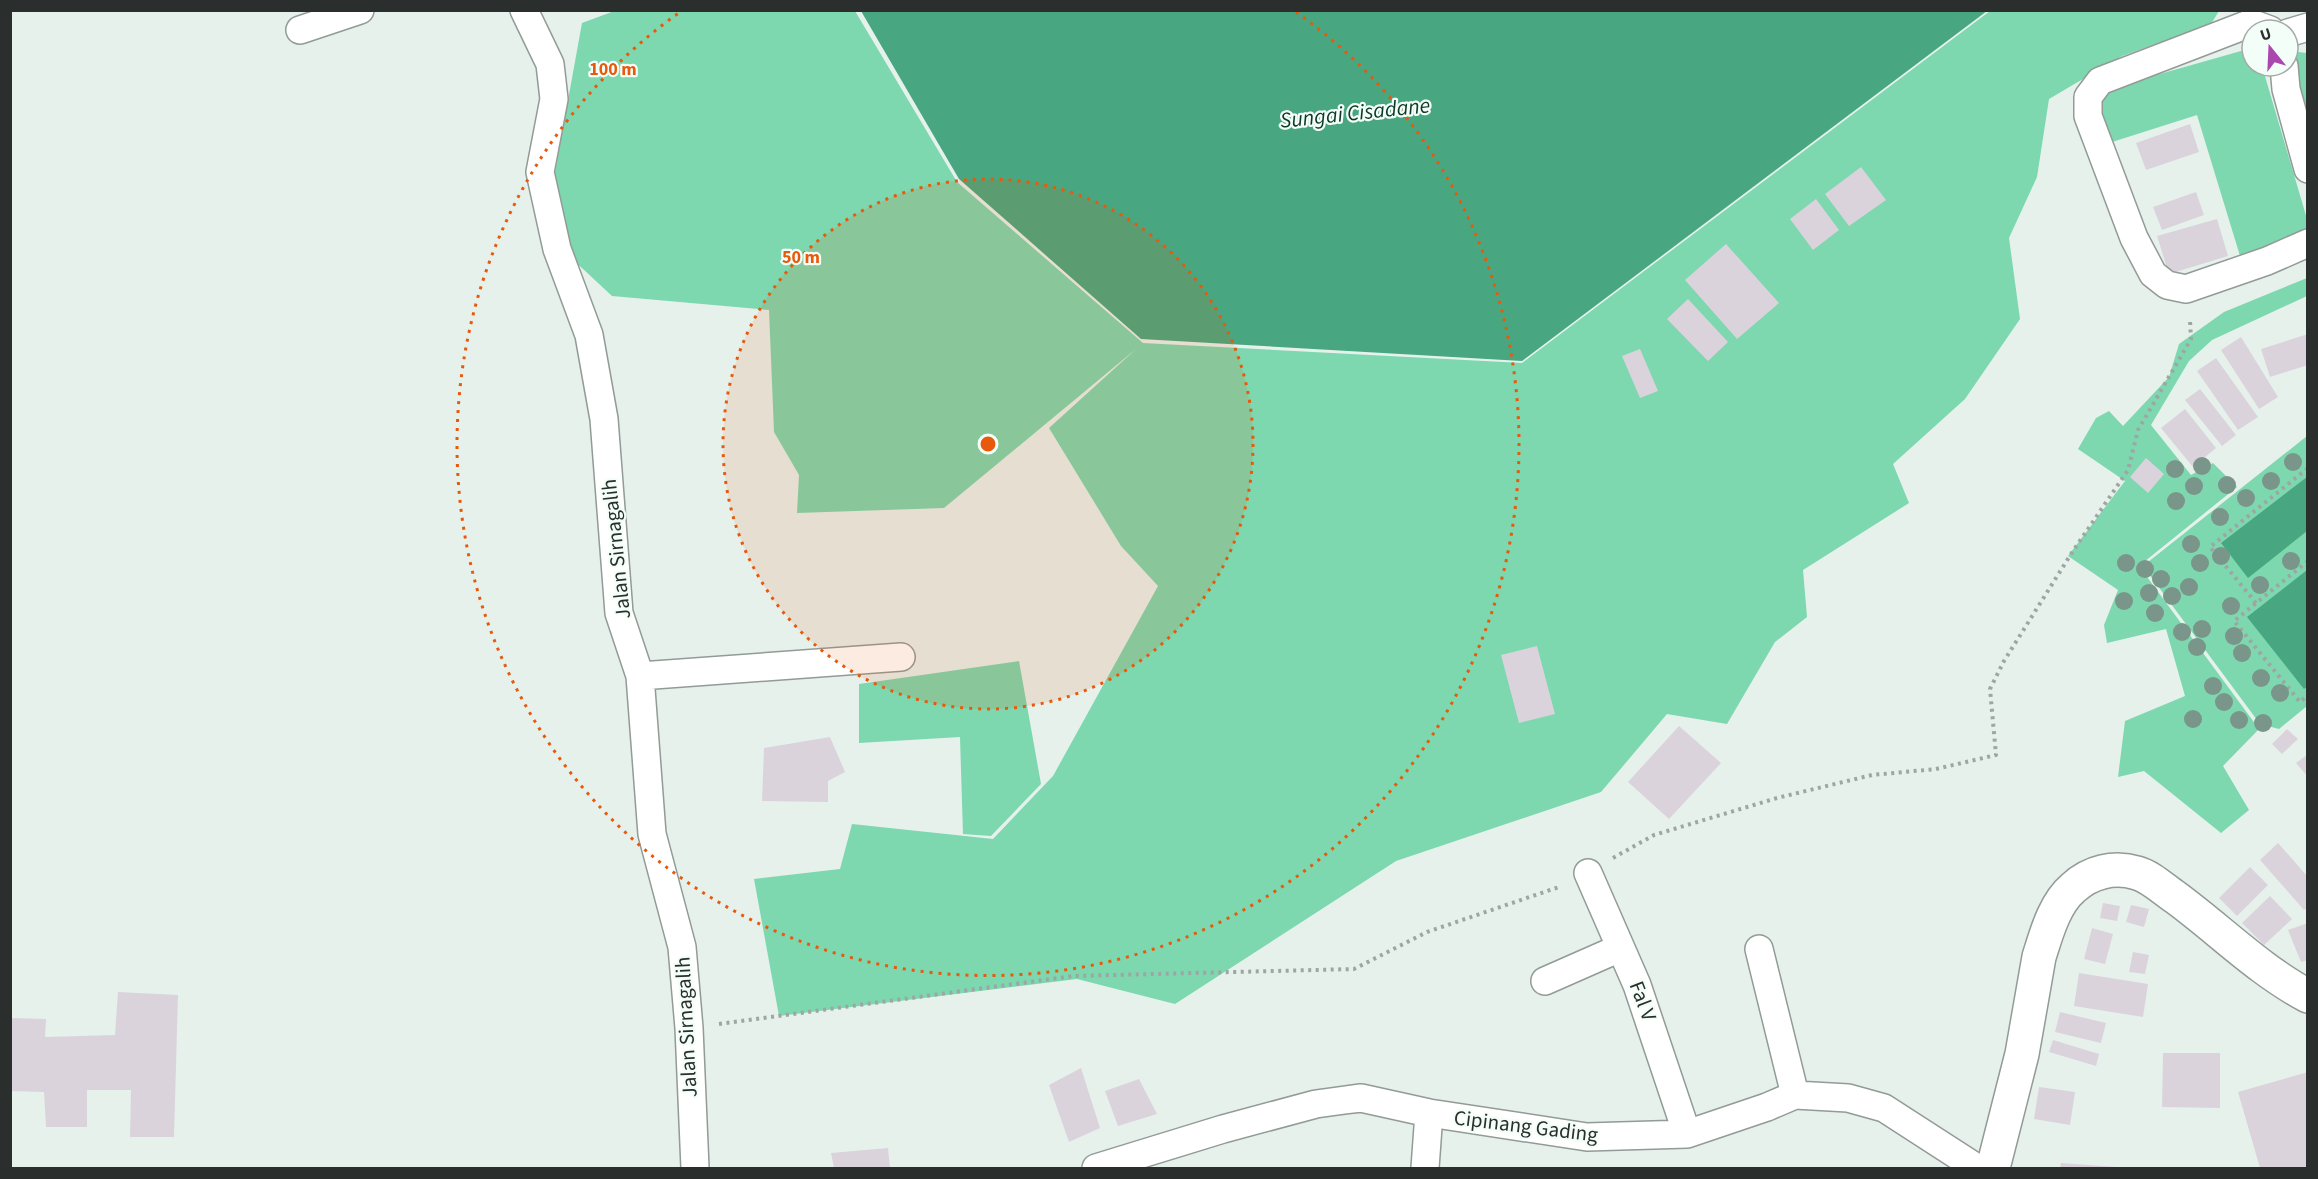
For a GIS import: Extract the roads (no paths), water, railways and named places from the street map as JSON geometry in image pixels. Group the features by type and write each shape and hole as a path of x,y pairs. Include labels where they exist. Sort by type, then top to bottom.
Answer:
{"main road":[{"path":"1993,1168 2022,1054 2039,957 2059,906 2072,888 2090,876 2107,870 2139,873 2185,905 2279,981 2307,996"}],"street":[{"path":"300,30 360,10"},
{"name":"Jalan Sirnagalih","path":"524,10 550,64 554,99 540,172 557,249 589,335 604,419 619,613 640,676 652,834 682,947 689,1028 695,1168"},
{"path":"2240,28 2100,81 2088,96 2088,116 2115,192 2146,261 2153,274 2167,285 2186,289 2267,261 2307,243"},
{"path":"2285,78 2286,90 2307,169"},
{"path":"640,676 901,657"},
{"name":"Fal V","path":"1588,873 1653,1026 1687,1134"},
{"path":"1545,981 1620,948"},
{"path":"1759,950 1795,1095"},
{"name":"Cipinang Gading","path":"1096,1168 1222,1129 1316,1104 1361,1098 1429,1113 1587,1137 1687,1134 1795,1095 1848,1098 1884,1108 1977,1168"},
{"path":"1425,1168 1429,1113"}],"water":[{"name":"Sungai Cisadane","path":"861,11 1987,11 1522,361 1141,339 959,179"},
{"path":"2307,477 2307,531 2248,578 2221,543"},
{"path":"2307,570 2308,686 2304,689 2247,617"}]}
